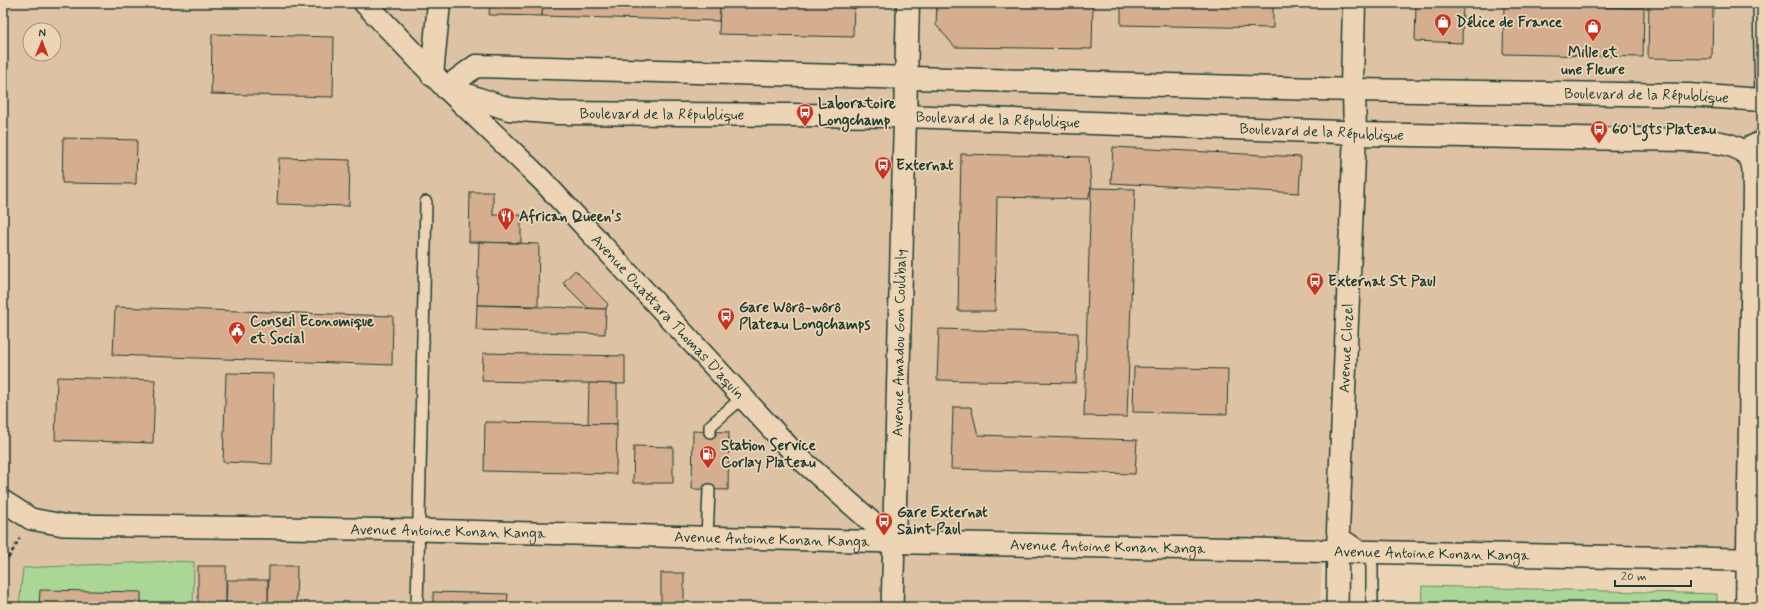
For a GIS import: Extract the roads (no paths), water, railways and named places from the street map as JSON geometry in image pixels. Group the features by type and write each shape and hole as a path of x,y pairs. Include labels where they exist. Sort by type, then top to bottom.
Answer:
{"main road":[{"name":"Avenue Ouattara Thomas D'aquin","path":"365,3 439,82"},
{"path":"439,3 439,82"},
{"name":"Avenue Amadou Gon Coulibaly","path":"894,542 908,3"},
{"name":"Avenue Clozel","path":"1338,531 1355,134 1354,90 1352,86 1354,3"},
{"name":"Boulevard de la République","path":"439,82 476,66 567,67 1354,90 1673,95 1762,100"},
{"name":"Boulevard de la République","path":"439,82 509,109 558,113 905,116 1340,132 1355,134 1686,140 1753,146 1755,560 1747,607"},
{"name":"Avenue Antoine Konan Kanga","path":"894,542 1338,553 1653,557 1722,561 1755,560"}],"street":[{"name":"Avenue Ouattara Thomas D'aquin","path":"439,82 542,180 796,455 894,542"},
{"name":"Avenue Antoine Konan Kanga","path":"3,501 31,519 63,525 418,530 894,542"},
{"name":"Avenue Clozel","path":"1337,607 1338,531"},
{"name":"Avenue Amadou Gon Coulibaly","path":"892,607 894,542"}],"lane":[{"path":"1759,3 1762,100"},
{"path":"417,607 426,202"},
{"path":"710,432 710,426 742,398"},
{"path":"707,538 709,490"},
{"path":"1338,531 1370,553 1372,568 1372,607"}],"place":[{"name":"Délice de France","path":"1443,37"},
{"name":"Mille et une Fleure","path":"1593,42"},
{"name":"Laboratoire Longchamp","path":"805,127"},
{"name":"60 Lgts Plateau","path":"1599,144"},
{"name":"Externat","path":"883,180"},
{"name":"African Queen's","path":"506,231"},
{"name":"Externat St Paul","path":"1315,296"},
{"name":"Gare Wôrô-wôrô Plateau Longchamps","path":"726,331"},
{"name":"Conseil Economique et Social","path":"237,345"},
{"name":"Station Service Corlay Plateau","path":"708,469"},
{"name":"Gare Externat Saint Paul","path":"884,536"}]}
